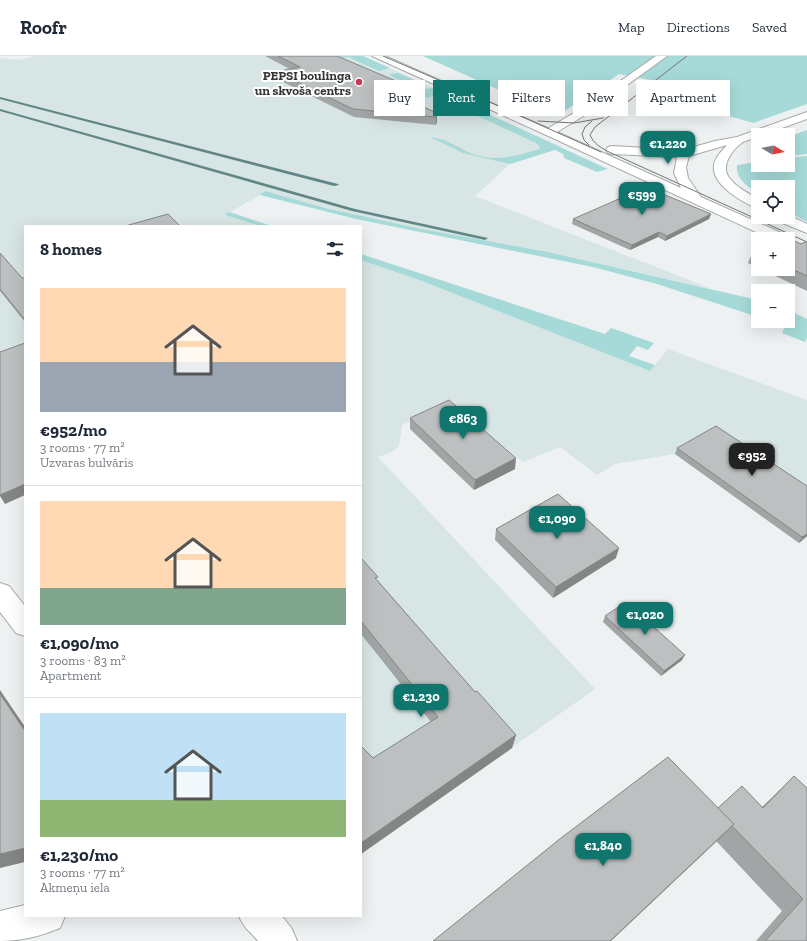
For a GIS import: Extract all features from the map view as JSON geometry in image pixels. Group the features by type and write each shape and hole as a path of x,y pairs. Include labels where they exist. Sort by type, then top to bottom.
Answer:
{"main road":[{"path":"377,56 554,129 612,150 711,192"},
{"path":"396,56 554,129 767,232"},
{"path":"554,129 586,110 662,56"},
{"path":"612,150 684,154 719,143 739,140 807,115"},
{"path":"739,140 727,152 720,165 720,173 727,184 751,200"},
{"path":"684,154 680,164 681,180 695,198"},
{"path":"725,198 751,207"},
{"path":"795,223 807,229"},
{"path":"0,593 24,625"},
{"path":"0,928 44,917"},
{"path":"258,917 264,921 280,941"}],"shaded area":[{"path":"34,56 363,56 415,80 374,80 374,116 425,116 425,84 433,88 433,116 490,116 490,114 562,147 510,164 475,196 712,289 548,252 422,229 325,208 265,192 225,215 257,225 24,225 24,495 5,504 0,495 0,58 21,60"},
{"path":"328,56 363,56 390,68 379,71 348,57 289,69 285,68"},
{"path":"423,56 807,56 807,104 753,123 729,116 730,80 650,80 619,74 610,80 573,80 573,105 565,111 565,80 498,80 498,90 490,86 490,80 476,80"},
{"path":"398,73 415,80 399,80 389,75"},
{"path":"433,89 433,96 425,98 425,90"},
{"path":"490,115 608,169 597,172 564,158 563,154 555,150 510,164 463,153 430,137 446,141 470,153 488,158 514,156 540,149 536,143 477,116"},
{"path":"807,130 807,154 795,155 795,134"},
{"path":"807,156 807,222 795,216 795,180 751,180 751,189 743,182 737,170 737,165 751,163 751,172 795,172 795,157"},
{"path":"265,191 325,208 422,229 548,252 751,298 751,315 657,284 593,267 356,219 260,195"},
{"path":"229,212 269,225 257,225 225,215"},
{"path":"362,254 605,334 611,328 654,343 648,350 637,346 629,356 655,365 650,371 422,281 362,260"},
{"path":"362,260 422,281 650,371 668,349 807,400 807,536 799,543 675,454 615,464 597,475 560,447 523,462 457,408 443,406 402,425 399,446 390,453 378,457 595,689 362,853"},
{"path":"795,313 807,319 807,338 805,342 782,333 784,328 795,328"}],"building":[{"path":"278,56 337,56 394,80 374,80 374,111 353,109 276,72 300,67"},
{"path":"425,108 433,111 433,116 436,117 425,116"},
{"path":"646,187 711,214 667,236 659,232 632,245 573,219"},
{"path":"168,214 179,225 129,225"},
{"path":"795,241 801,244 805,242 807,243 807,276 795,270"},
{"path":"0,253 22,278 24,278 24,319 0,289"},
{"path":"24,343 24,484 0,495 0,352"},
{"path":"449,400 516,458 475,480 410,418"},
{"path":"716,426 807,486 807,534 802,537 677,448"},
{"path":"558,494 619,548 556,587 496,529"},
{"path":"362,559 378,577 375,578 475,692 477,691 516,735 362,842 362,747 373,758 438,717 362,622"},
{"path":"626,602 685,655 664,671 605,616"},
{"path":"0,694 24,730 24,848 0,854"},
{"path":"668,757 734,824 610,941 433,941 561,838"},
{"path":"794,776 807,788 807,941 765,941 803,899 732,826 734,824 718,808 742,786 763,808"}],"waterway":[{"path":"0,98 336,185"},
{"path":"0,110 354,210 485,238"}],"tram line":[{"path":"383,56 498,106"},
{"path":"687,56 595,127 590,135 593,141 609,152 807,242"},
{"path":"520,116 601,152"},
{"path":"538,121 574,123 603,118"},
{"path":"589,145 584,140 582,134 585,127 592,121"}],"place":[{"name":"PEPSI boulinga un skvoša centrs","path":"359,82"}]}
